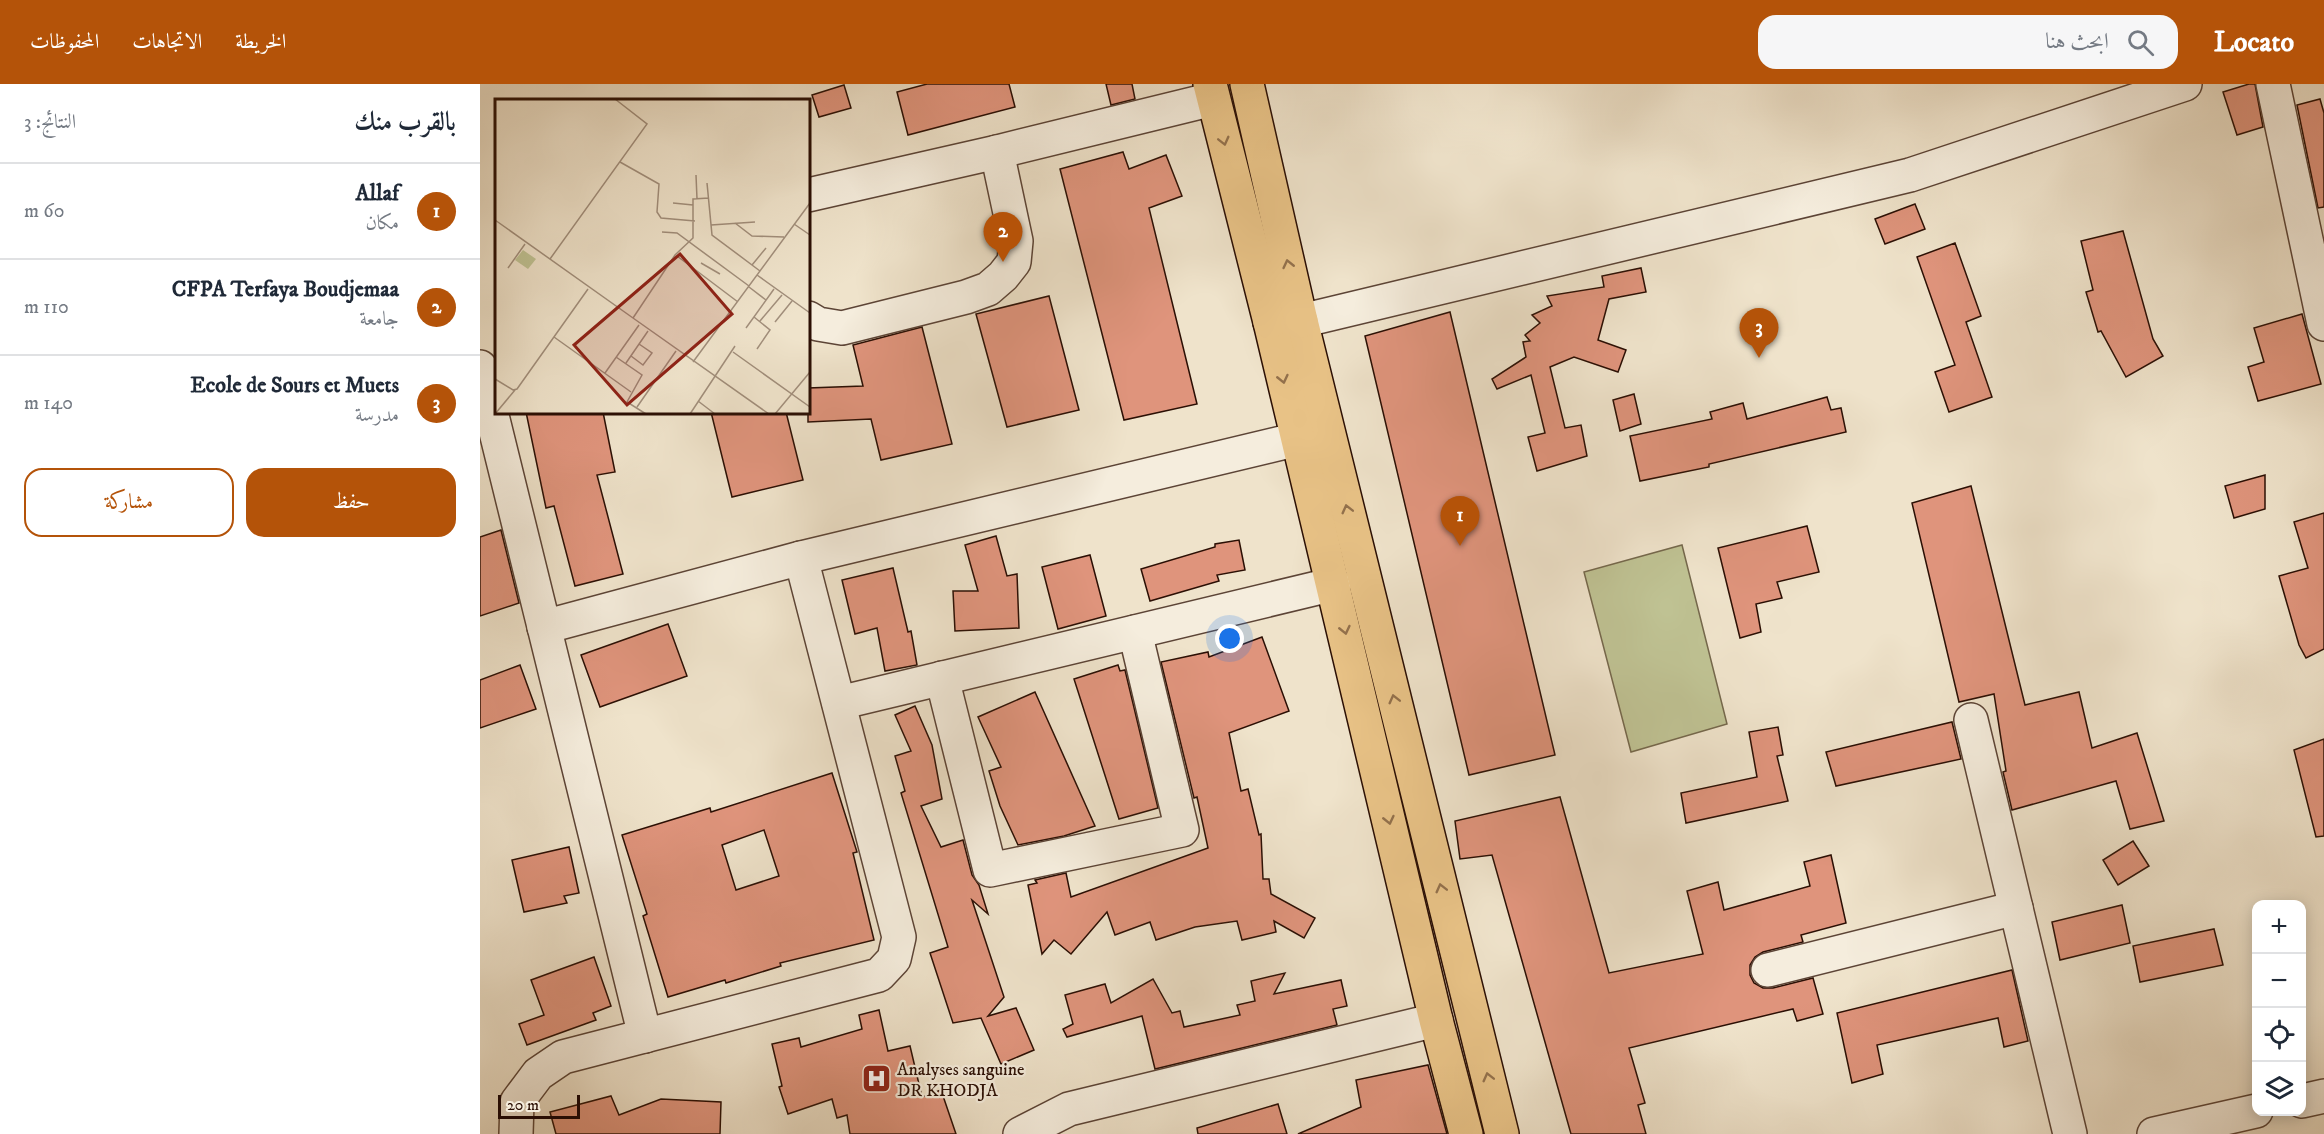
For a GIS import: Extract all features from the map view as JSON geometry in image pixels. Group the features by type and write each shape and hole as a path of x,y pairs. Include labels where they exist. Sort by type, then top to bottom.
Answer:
{"main road":[{"path":"1247,84 1285,322 1298,439 1466,1134"},
{"path":"1211,91 1285,322 1502,1134"}],"street":[{"path":"1285,322 1910,175 2185,84"},
{"path":"2274,84 2324,324"},
{"path":"810,195 997,152 1211,91"},
{"path":"810,319 818,324 842,328 966,297 988,289 1003,276 1014,262 1016,241 997,152"},
{"path":"480,367 645,1036"},
{"path":"544,627 801,558 1298,439"},
{"path":"516,1134 517,1102 538,1074 563,1057 879,975 894,959 899,937 801,558"},
{"path":"839,704 1334,584"},
{"path":"942,678 990,870 1182,830 1135,632"},
{"path":"1971,720 2070,1134"},
{"path":"1768,970 2016,908"},
{"path":"1020,1134 1069,1109 1437,1020"},
{"path":"2306,1100 2324,1096"},
{"path":"2154,1134 2252,1112"}],"green space":[{"path":"1682,545 1727,724 1631,752 1584,572"}],"building":[{"path":"927,84 1009,84 1015,107 908,135 897,92"},
{"path":"1106,84 1132,84 1135,99 1111,105"},
{"path":"2255,84 2263,127 2237,135 2223,92"},
{"path":"844,85 851,108 819,117 812,95"},
{"path":"2320,99 2324,113 2324,207 2318,208 2297,105"},
{"path":"1123,152 1129,169 1166,155 1182,196 1149,208 1197,404 1124,420 1060,169"},
{"path":"1915,204 1925,229 1885,244 1875,219"},
{"path":"2123,231 2153,339 2163,356 2126,377 2101,331 2098,332 2086,292 2093,290 2081,241"},
{"path":"1955,243 1981,316 1966,322 1992,397 1949,412 1935,372 1955,365 1917,257"},
{"path":"1641,268 1646,292 1609,299 1598,340 1626,350 1618,372 1574,357 1550,367 1565,428 1581,425 1587,456 1537,471 1528,437 1545,433 1531,375 1497,389 1492,379 1526,357 1523,342 1530,341 1525,335 1540,323 1532,315 1552,306 1547,296 1604,287 1602,276"},
{"path":"1049,296 1079,410 1007,427 976,314"},
{"path":"1450,312 1555,755 1469,775 1365,336"},
{"path":"2302,314 2321,384 2258,401 2248,367 2264,362 2254,328"},
{"path":"922,327 952,444 881,460 871,419 808,422 810,388 863,386 853,345"},
{"path":"1634,394 1641,424 1620,431 1613,400"},
{"path":"1827,397 1831,410 1841,408 1846,432 1709,464 1709,467 1640,481 1630,436 1712,419 1710,412 1743,403 1747,419"},
{"path":"526,414 603,414 615,472 597,475 623,574 575,586 554,506 546,508"},
{"path":"711,414 786,414 803,480 732,497"},
{"path":"2265,475 2265,509 2234,518 2225,486"},
{"path":"1971,486 2025,705 2079,692 2092,748 2137,733 2164,821 2130,829 2116,781 2012,810 2003,772 2006,771 1994,694 1959,702 1912,503"},
{"path":"2324,513 2324,649 2306,658 2299,645 2279,576 2308,568 2294,522"},
{"path":"1807,526 1819,572 1777,582 1782,598 1756,604 1761,632 1740,638 1718,548"},
{"path":"501,530 519,603 480,616 480,537"},
{"path":"996,536 1007,576 1017,574 1019,628 955,631 953,591 978,591 965,545"},
{"path":"1239,540 1245,570 1217,575 1219,581 1150,601 1141,569 1215,547 1215,544"},
{"path":"1090,555 1106,616 1058,629 1042,567"},
{"path":"893,568 908,632 911,631 917,665 885,671 877,628 855,634 842,580"},
{"path":"668,624 687,676 600,707 581,655"},
{"path":"1262,637 1289,711 1229,733 1241,791 1248,789 1259,835 1261,834 1263,879 1269,879 1271,894 1315,918 1304,938 1274,921 1276,932 1242,940 1237,921 1195,927 1156,940 1150,922 1115,935 1107,912 1071,954 1054,940 1042,954 1028,885 1037,883 1035,880 1066,873 1071,897 1208,848 1197,797 1194,798 1161,662 1208,652 1209,657"},
{"path":"520,665 536,709 480,728 480,680"},
{"path":"1118,665 1120,671 1125,670 1158,808 1119,819 1074,679"},
{"path":"1035,692 1095,826 1064,836 1018,845 1000,806 989,771 1001,767 978,717"},
{"path":"915,706 932,745 942,799 921,806 941,847 963,840 972,875 979,885 988,914 972,900 1004,997 988,1016 1016,1008 1034,1050 1001,1064 981,1018 953,1023 930,953 948,947 901,793 905,791 895,756 911,751 895,715"},
{"path":"1952,722 1961,759 1836,786 1826,752"},
{"path":"1778,727 1783,755 1777,756 1788,801 1686,823 1681,793 1757,777 1749,732"},
{"path":"2324,739 2324,836 2316,837 2294,750"},
{"path":"832,773 857,852 853,853 874,940 780,963 781,966 726,983 725,980 668,997 643,916 647,914 622,835 710,808 711,812","holes":["764,830 779,876 736,890 722,845"]},
{"path":"1560,797 1609,973 1703,954 1687,891 1718,882 1724,910 1810,886 1804,862 1831,855 1846,923 1801,935 1803,942 1763,952 1755,957 1750,965 1750,975 1754,983 1763,988 1773,988 1813,978 1823,1014 1797,1021 1793,1009 1629,1048 1645,1103 1638,1105 1646,1134 1571,1134 1492,855 1460,859 1455,821"},
{"path":"2133,841 2149,866 2118,885 2103,860"},
{"path":"569,847 579,893 564,896 567,903 524,912 512,860"},
{"path":"2122,905 2130,943 2060,960 2052,922"},
{"path":"2214,929 2223,965 2140,982 2133,946"},
{"path":"594,957 611,1006 593,1013 596,1020 527,1045 519,1024 544,1015 531,980"},
{"path":"2012,970 2028,1041 2004,1047 1998,1018 1877,1045 1883,1074 1852,1083 1837,1013"},
{"path":"1285,973 1274,994 1341,980 1347,1006 1333,1009 1337,1025 1155,1069 1142,1016 1067,1037 1063,1029 1073,1024 1065,995 1105,984 1111,1003 1153,979 1172,1013 1180,1011 1184,1027 1240,1015 1237,1005 1255,1001 1251,981"},
{"path":"879,1010 888,1051 910,1046 922,1097 941,1090 956,1134 850,1134 847,1115 837,1118 832,1099 788,1114 779,1087 782,1086 772,1044 799,1038 801,1047 862,1029 859,1015"},
{"path":"1428,1065 1447,1134 1298,1134 1361,1107 1356,1080"},
{"path":"611,1096 619,1115 661,1099 721,1102 720,1134 556,1134 550,1112"},
{"path":"1278,1104 1287,1134 1198,1134 1197,1128"}],"place":[{"name":"CFPA Terfaya Boudjemaa","path":"1003,262"},
{"name":"Ecole de Sours et Muets","path":"1759,358"},
{"name":"Allaf","path":"1460,546"},
{"name":"Analyses sanguine DR KHODJA","path":"876,1079"}]}
